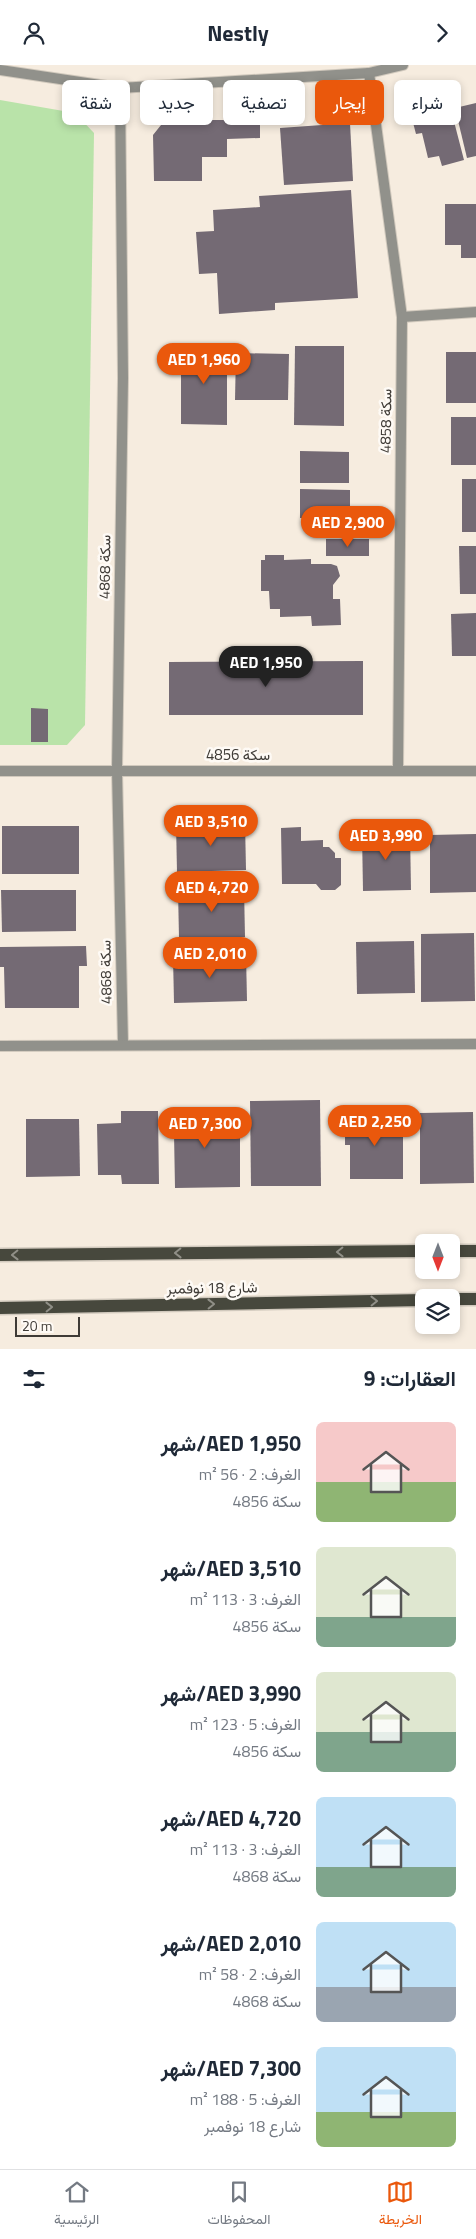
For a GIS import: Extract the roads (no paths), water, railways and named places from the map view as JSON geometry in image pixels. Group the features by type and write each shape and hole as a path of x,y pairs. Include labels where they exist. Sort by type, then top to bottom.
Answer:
{"main road":[{"path":"0,1255 415,1251"},
{"path":"460,1251 476,1251"},
{"path":"460,1299 476,1299"},
{"name":"شارع 18 نوفمبر","path":"0,1308 415,1300"}],"street":[{"path":"130,87 368,73 403,65"},
{"path":"0,70 67,80"},
{"name":"سكة 4858","path":"368,73 402,317 398,771"},
{"name":"سكة 4868","path":"120,125 123,378 117,771 123,1045"},
{"path":"402,317 476,312"},
{"name":"سكة 4856","path":"0,771 476,771"},
{"path":"0,1046 476,1044"}]}
